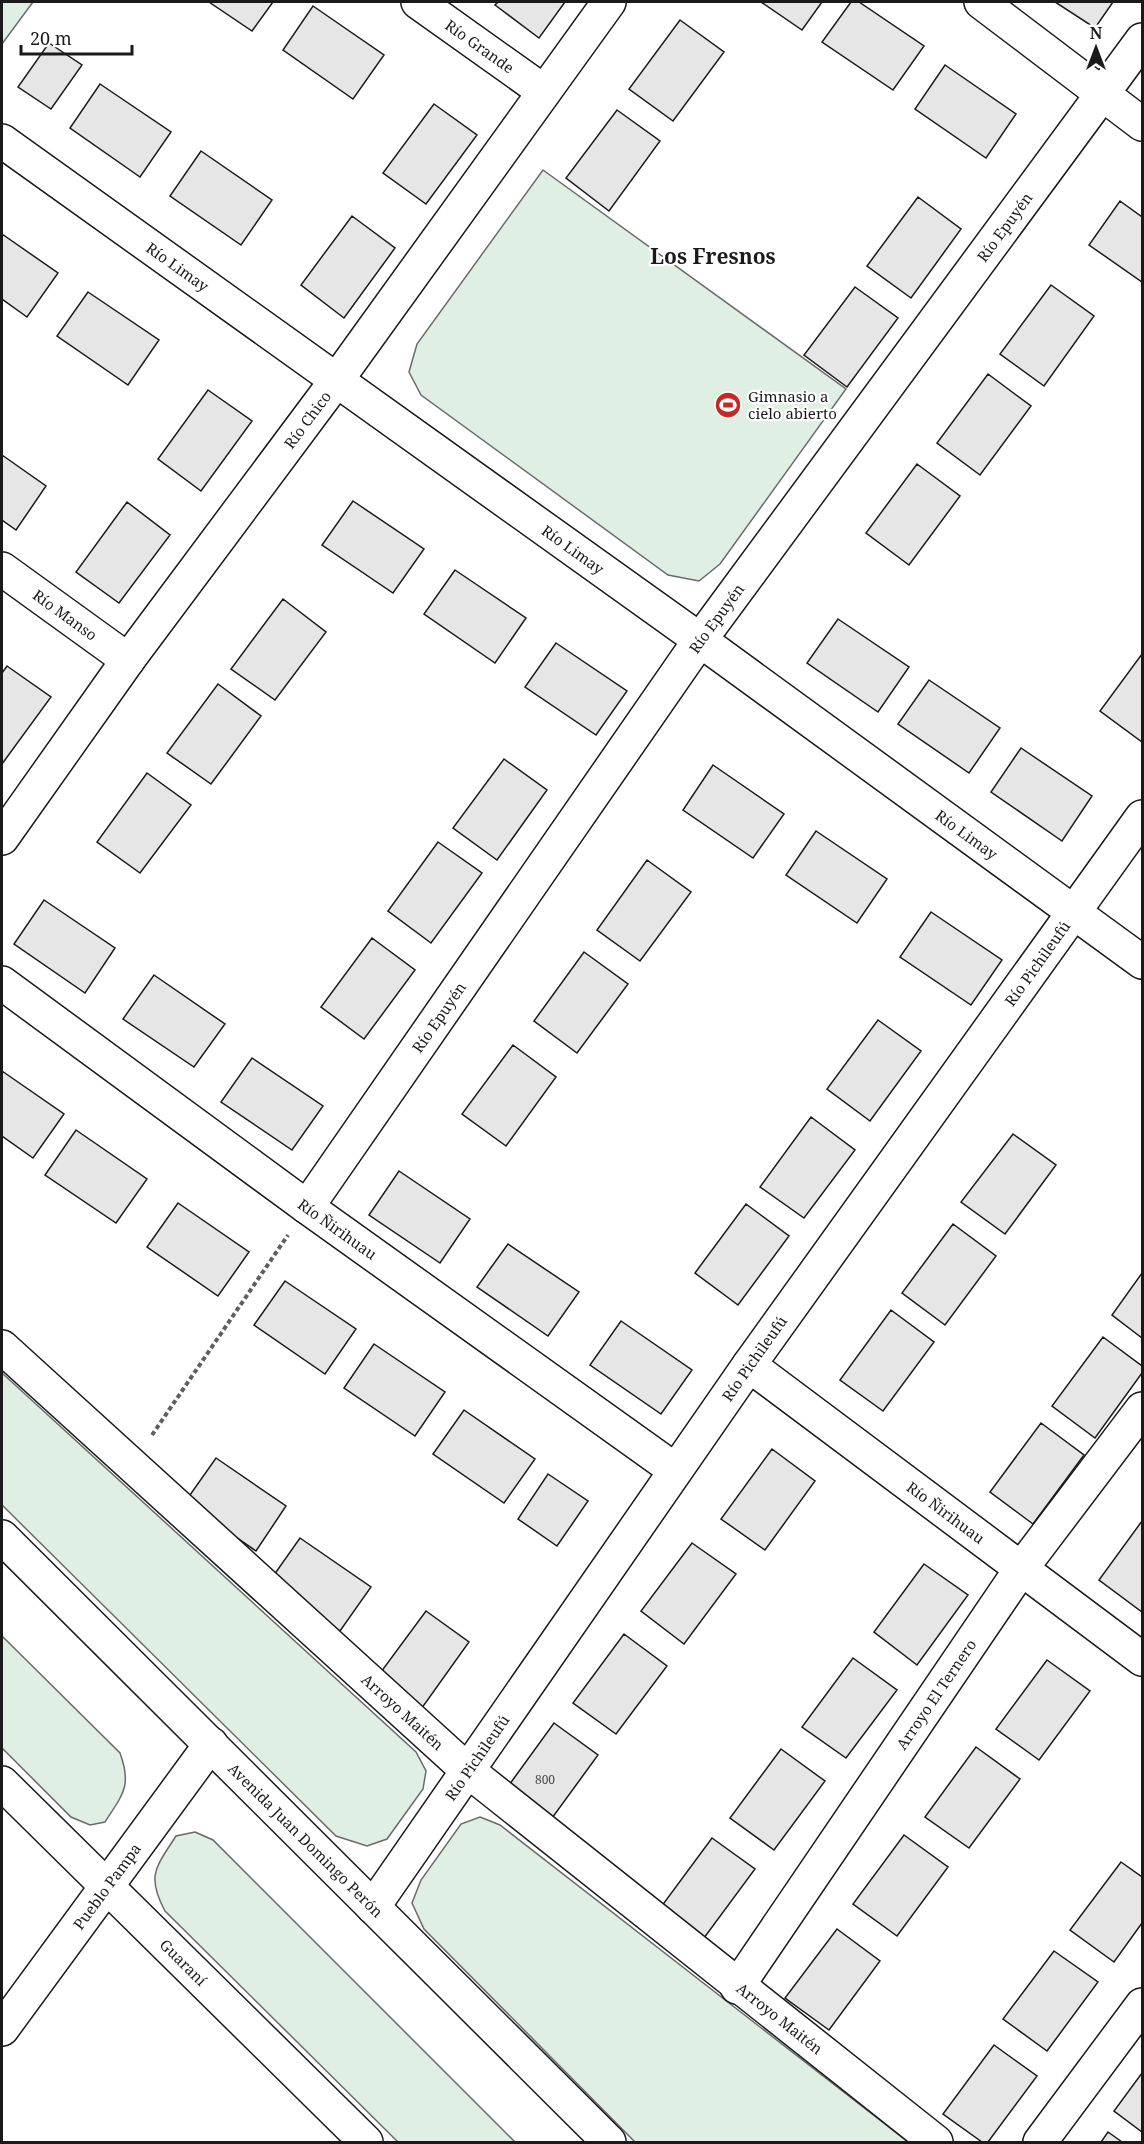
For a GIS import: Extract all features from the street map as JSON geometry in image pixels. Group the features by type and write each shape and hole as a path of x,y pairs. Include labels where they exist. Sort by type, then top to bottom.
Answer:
{"street":[{"name":"Río Grande","path":"418,2 543,91"},
{"name":"Río Chico","path":"2,838 128,660 336,381 609,2"},
{"path":"981,2 1143,124"},
{"name":"Río Epuyén","path":"307,1207 700,640 1143,40"},
{"name":"Río Limay","path":"2,141 700,640 1143,962"},
{"name":"Río Manso","path":"2,569 128,660"},
{"name":"Río Pichileufú","path":"373,1907 749,1365 1143,817"},
{"name":"Río Ñirihuau","path":"2,983 307,1207 675,1470"},
{"name":"Arroyo Maitén","path":"2,1347 468,1770 737,1987 936,2142"},
{"name":"Río Ñirihuau","path":"749,1365 1143,1659"},
{"name":"Arroyo El Ternero","path":"737,1987 1022,1569 1143,1409"},
{"name":"Avenida Juan Domingo Perón","path":"2,1537 609,2142"},
{"name":"Pueblo Pampa","path":"2,2030 211,1744"},
{"name":"Guaraní","path":"2,1783 366,2142"},
{"path":"1040,2142 1143,2005"}],"path":[{"path":"131,1465 307,1207"}],"green space":[{"path":"2,2 33,2 2,44"},
{"path":"543,170 846,389 720,564 699,581 668,575 421,395 409,372 417,344"},
{"path":"2,1373 416,1752 426,1771 423,1789 387,1839 367,1846 336,1836 2,1505"},
{"path":"2,1636 120,1753 124,1764 124,1789 105,1822 90,1825 71,1817 2,1748"},
{"path":"480,1817 500,1825 908,2142 635,2142 424,1929 412,1903 421,1880 461,1824"},
{"path":"195,1832 213,1840 515,2142 398,2142 165,1911 156,1889 155,1880 159,1864 176,1836"}],"building":[{"path":"209,2 273,2 252,31"},
{"path":"498,2 565,2 539,38 495,5"},
{"path":"761,2 822,2 802,30"},
{"path":"851,2 859,2 924,46 893,90 822,42"},
{"path":"1055,2 1113,2 1095,28"},
{"path":"313,6 384,55 353,99 283,50"},
{"path":"680,20 724,52 673,121 629,89"},
{"path":"49,43 82,65 51,109 18,87"},
{"path":"945,65 1016,114 986,158 915,109"},
{"path":"100,84 171,132 140,177 70,128"},
{"path":"434,104 477,135 426,204 383,173"},
{"path":"617,110 660,141 609,211 566,178"},
{"path":"201,151 272,200 241,245 170,196"},
{"path":"918,197 961,229 911,298 867,266"},
{"path":"1120,201 1142,217 1142,282 1089,245"},
{"path":"352,216 395,248 344,318 301,285"},
{"path":"2,234 58,273 27,317 2,299"},
{"path":"1051,285 1094,316 1044,386 1000,354"},
{"path":"855,287 898,318 847,387 804,355"},
{"path":"88,292 159,340 128,385 57,336"},
{"path":"988,374 1031,406 980,475 937,443"},
{"path":"208,390 252,421 201,491 158,459"},
{"path":"2,455 46,486 16,530 2,520"},
{"path":"917,464 960,496 909,565 866,533"},
{"path":"353,501 424,549 393,593 322,545"},
{"path":"127,502 170,535 119,603 76,572"},
{"path":"455,570 526,618 495,663 424,614"},
{"path":"283,599 326,632 275,700 231,669"},
{"path":"838,619 909,667 878,712 807,663"},
{"path":"556,643 627,691 596,735 525,687"},
{"path":"1142,654 1142,742 1100,711"},
{"path":"7,666 51,697 2,764 2,673"},
{"path":"929,680 1000,728 969,773 898,724"},
{"path":"218,684 261,716 211,784 167,753"},
{"path":"1021,748 1092,796 1062,841 991,792"},
{"path":"504,759 547,790 497,860 453,828"},
{"path":"713,765 784,814 753,858 683,810"},
{"path":"147,773 191,805 140,873 97,842"},
{"path":"816,831 887,879 857,923 786,875"},
{"path":"438,842 482,873 431,943 388,911"},
{"path":"647,860 691,892 640,961 597,930"},
{"path":"44,900 115,948 85,993 14,944"},
{"path":"931,912 1002,960 971,1005 900,957"},
{"path":"372,938 415,970 364,1039 321,1007"},
{"path":"584,952 628,984 577,1053 534,1021"},
{"path":"154,975 225,1024 194,1067 123,1019"},
{"path":"878,1020 921,1051 870,1121 827,1089"},
{"path":"513,1045 556,1077 506,1146 462,1114"},
{"path":"252,1058 323,1106 292,1150 221,1102"},
{"path":"2,1071 64,1114 33,1158 2,1136"},
{"path":"811,1117 855,1150 804,1218 760,1187"},
{"path":"76,1130 147,1179 116,1223 45,1175"},
{"path":"1013,1134 1056,1165 1005,1234 961,1202"},
{"path":"399,1171 470,1219 440,1263 369,1215"},
{"path":"178,1203 249,1252 218,1296 147,1247"},
{"path":"746,1204 789,1236 738,1305 695,1273"},
{"path":"953,1224 996,1256 945,1325 902,1293"},
{"path":"508,1244 579,1292 548,1336 477,1287"},
{"path":"1142,1273 1142,1338 1112,1315"},
{"path":"285,1281 356,1329 325,1374 254,1325"},
{"path":"891,1310 934,1342 883,1411 840,1380"},
{"path":"621,1321 692,1370 661,1414 590,1365"},
{"path":"1103,1337 1142,1366 1142,1373 1095,1438 1052,1406"},
{"path":"374,1344 445,1392 415,1436 344,1388"},
{"path":"464,1410 535,1459 504,1503 433,1454"},
{"path":"1041,1423 1084,1455 1033,1524 990,1492"},
{"path":"772,1449 815,1481 765,1550 721,1519"},
{"path":"216,1458 286,1506 256,1551 185,1502"},
{"path":"548,1474 588,1501 557,1546 518,1519"},
{"path":"1142,1521 1142,1612 1099,1580"},
{"path":"300,1538 371,1587 340,1631 269,1582"},
{"path":"692,1543 736,1574 684,1644 641,1611"},
{"path":"924,1564 968,1595 917,1665 874,1632"},
{"path":"426,1611 469,1642 419,1712 375,1680"},
{"path":"624,1634 667,1666 616,1734 573,1703"},
{"path":"853,1658 897,1690 846,1758 802,1727"},
{"path":"1047,1660 1090,1691 1039,1760 996,1729"},
{"path":"554,1723 598,1755 547,1825 504,1792"},
{"path":"976,1747 1020,1779 969,1848 925,1817"},
{"path":"781,1749 825,1781 774,1850 730,1818"},
{"path":"904,1835 948,1867 897,1936 853,1904"},
{"path":"712,1838 755,1869 704,1938 661,1907"},
{"path":"1121,1862 1142,1877 1142,1923 1114,1962 1070,1930"},
{"path":"837,1929 880,1961 829,2030 785,1998"},
{"path":"1054,1951 1098,1982 1047,2051 1003,2019"},
{"path":"994,2045 1037,2076 988,2142 982,2142 943,2114"},
{"path":"1142,2073 1142,2132 1114,2111"},
{"path":"1108,2132 1122,2142 1101,2142"}],"place":[{"name":"Gimnasio a cielo abierto","path":"728,405"}],"district":[{"name":"Los Fresnos","path":"713,256"}]}
